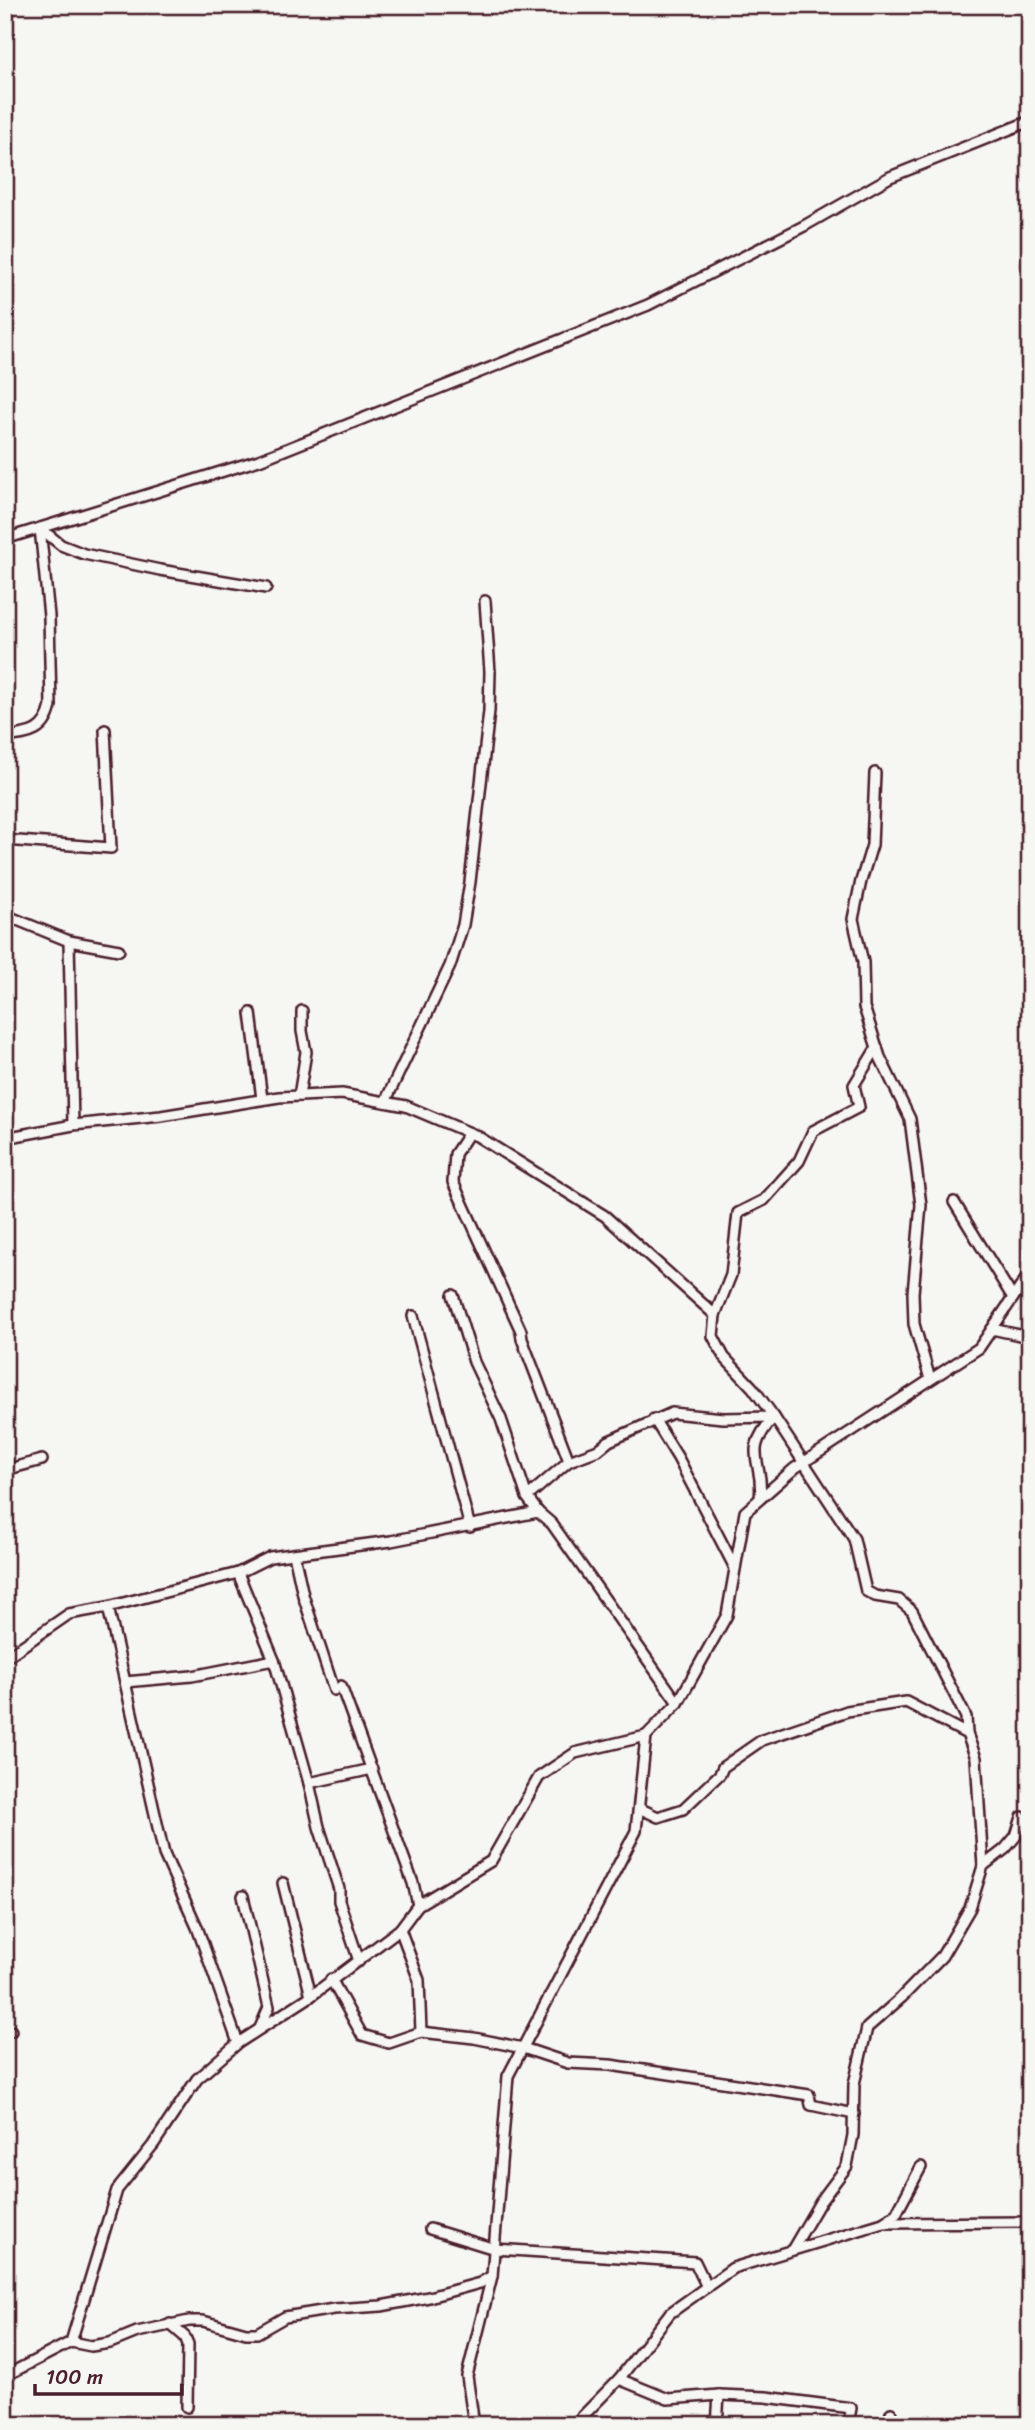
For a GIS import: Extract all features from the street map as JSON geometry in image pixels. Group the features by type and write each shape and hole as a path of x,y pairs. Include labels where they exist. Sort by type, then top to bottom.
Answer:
{"street":[{"path":"5,538 259,460 648,305 804,226 890,177 1030,121"},
{"path":"40,528 61,545 84,554 266,588"},
{"path":"5,737 33,734 48,718 51,706 49,616 40,528"},
{"path":"385,1102 450,966 463,925 489,711 491,672 485,601"},
{"path":"5,840 111,848 105,730"},
{"path":"875,773 872,845 853,919 863,962 864,1007 877,1047 910,1119 921,1205 913,1293 914,1324 930,1379"},
{"path":"5,915 69,942 119,950"},
{"path":"69,942 73,1125"},
{"path":"299,1096 306,1052 302,1011"},
{"path":"251,1013 262,1099"},
{"path":"792,2250 820,2202 847,2166 853,2135 854,2084 867,2028 942,1956 970,1908 983,1866 976,1758 967,1734 966,1717 912,1611 899,1600 875,1596 866,1591 854,1539 774,1417 753,1388 724,1357 713,1336 715,1315 730,1275 738,1213 764,1200 799,1161 813,1131 859,1107 854,1085 877,1047"},
{"path":"5,1138 73,1125 161,1116 262,1099 299,1096 342,1094 406,1106 469,1133 606,1216 715,1315"},
{"path":"469,1133 455,1154 453,1182 521,1331 569,1461"},
{"path":"954,1202 1013,1298"},
{"path":"71,2342 117,2190 153,2145 197,2079 238,2043 311,1996 400,1929 418,1905 491,1861 539,1777 575,1753 646,1736 678,1703 727,1615 745,1512 804,1462 979,1348 1030,1273"},
{"path":"453,1295 474,1362 501,1419 527,1497 538,1512 552,1524 678,1703"},
{"path":"413,1316 470,1527"},
{"path":"992,1329 1024,1336 1030,1334"},
{"path":"527,1497 569,1461 598,1450 608,1441 672,1413 723,1418 774,1417"},
{"path":"760,1498 755,1452 760,1432 774,1417"},
{"path":"654,1419 678,1458 735,1568"},
{"path":"5,1470 42,1460"},
{"path":"5,1658 69,1614 108,1607 238,1573 270,1557 391,1541 538,1512"},
{"path":"294,1554 303,1595 337,1688 372,1769 413,1883 418,1905"},
{"path":"238,1573 274,1660 319,1827 339,1889 339,1900 359,1961"},
{"path":"108,1607 164,1854 197,1927 238,2043"},
{"path":"125,1682 192,1676 274,1660"},
{"path":"639,1808 658,1817 683,1809 720,1774 723,1767 762,1740 846,1712 906,1702 967,1734"},
{"path":"474,2425 467,2376 492,2276 508,2077 636,1830 646,1736"},
{"path":"309,1783 372,1769"},
{"path":"983,1866 1005,1849 1016,1836 1022,1817"},
{"path":"283,1883 311,1996"},
{"path":"243,1896 269,2007 260,2029"},
{"path":"400,1929 419,1980 421,2032"},
{"path":"331,1979 362,2035 389,2043 421,2032 474,2038 523,2048 568,2063 610,2065 808,2095 811,2105 854,2114"},
{"path":"883,2223 896,2214 921,2167"},
{"path":"574,2425 619,2379 670,2313 733,2267 883,2223 1030,2222"},
{"path":"430,2229 495,2249 695,2262 707,2287"},
{"path":"5,2376 71,2342 91,2346 110,2343 137,2332 170,2324 203,2321 246,2333 257,2333 285,2317 429,2297 480,2283 492,2276"},
{"path":"170,2324 185,2337 188,2344 187,2407"},
{"path":"619,2379 668,2399 719,2395 766,2397 851,2408 848,2425"},
{"path":"717,2425 719,2395"},
{"path":"889,2425 891,2413"}]}
